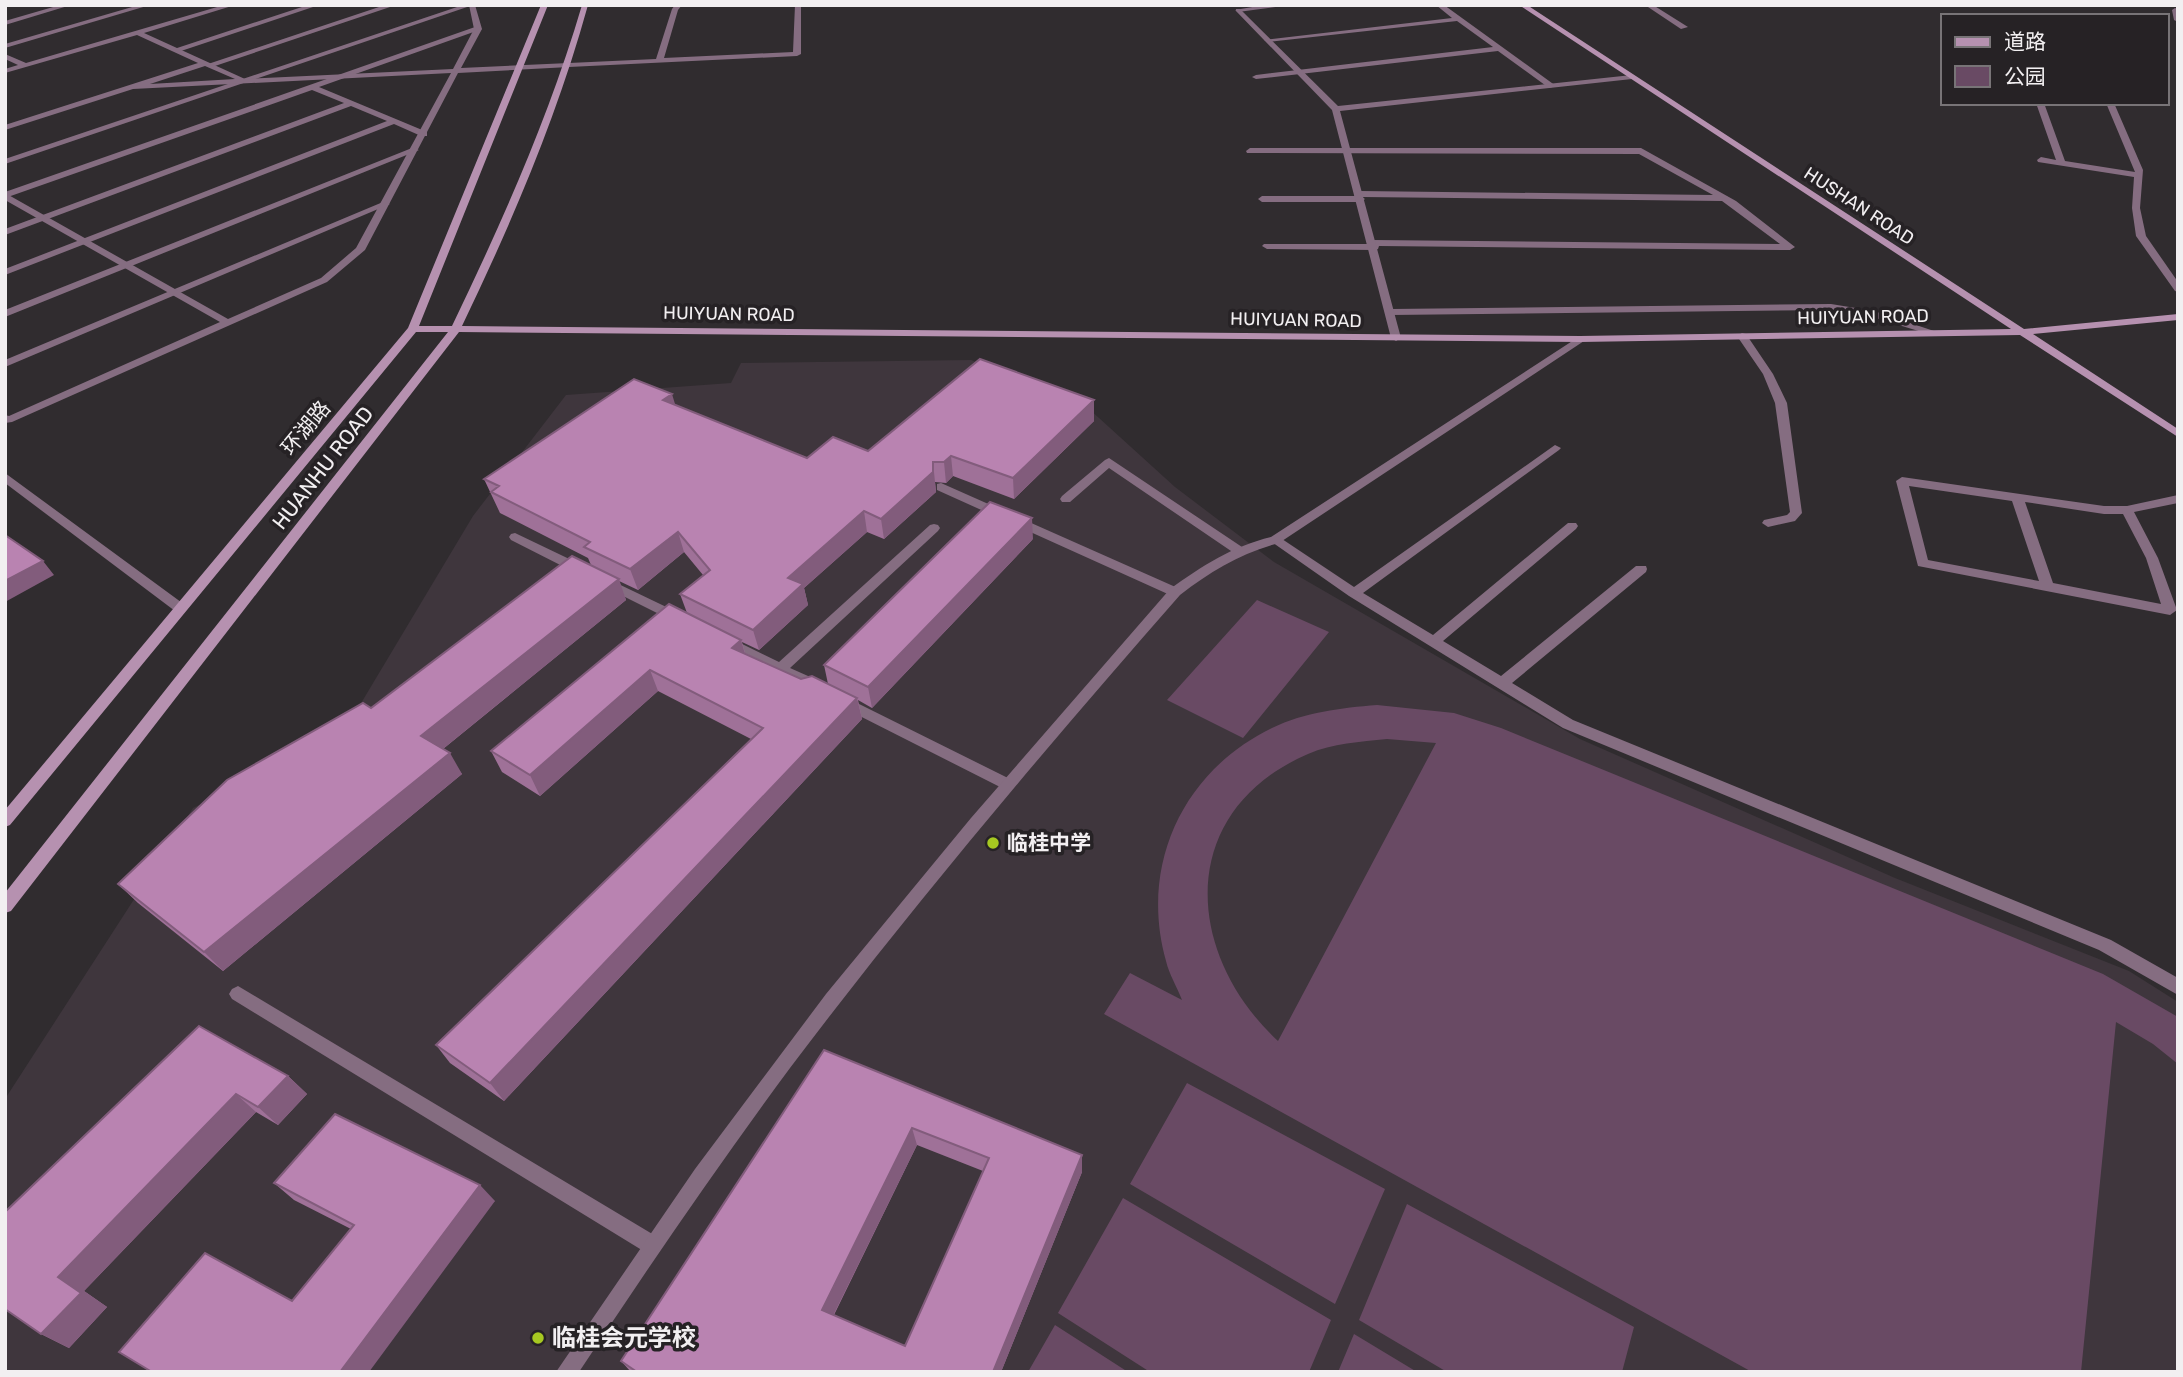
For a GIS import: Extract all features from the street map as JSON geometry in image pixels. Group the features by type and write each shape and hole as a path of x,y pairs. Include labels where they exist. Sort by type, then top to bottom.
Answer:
{"main road":[{"name":"环湖路","path":"5,821 413,329 545,5"},
{"name":"HUANHU ROAD","path":"5,906 456,329 481,276 569,65 585,5"},
{"name":"HUSHAN ROAD","path":"1522,5 2178,434"},
{"name":"HUIYUAN ROAD","path":"413,329 1580,339 2025,332 2178,317"}],"street":[{"path":"5,23 68,5"},
{"path":"5,46 147,5"},
{"path":"5,71 232,5"},
{"path":"175,50 316,5"},
{"path":"5,128 393,5"},
{"path":"5,162 471,5 478,29 360,250 339,271 8,420 5,418"},
{"path":"660,59 675,9 680,5"},
{"path":"131,87 797,54 798,5"},
{"path":"1287,5 1238,10 1336,109 1374,245 1396,338"},
{"path":"1439,5 1552,86"},
{"path":"1648,5 1684,27"},
{"path":"2175,10 2178,20"},
{"path":"1268,40 1458,19"},
{"path":"5,196 478,29"},
{"path":"138,33 244,81"},
{"path":"1256,78 1497,49"},
{"path":"5,56 25,65"},
{"path":"1336,109 1632,77"},
{"path":"312,87 424,134"},
{"path":"5,232 350,104"},
{"path":"2041,105 2061,163"},
{"path":"2111,105 2140,175 2137,225 2167,277 2178,289"},
{"path":"5,272 393,122"},
{"path":"5,314 415,150"},
{"path":"1250,151 1641,151 1724,198 1790,247 1267,246"},
{"path":"2041,160 2140,175"},
{"path":"5,196 228,322"},
{"path":"1262,199 1360,196 1724,198"},
{"path":"5,364 386,204"},
{"path":"1391,312 1831,307 1870,313 1935,333"},
{"path":"1742,336 1777,390 1784,421 1796,513 1791,519 1769,523"},
{"path":"566,1372 652,1245 786,1060 1007,784 1175,592 1206,568 1238,550 1275,540 1580,339"},
{"path":"1353,593 1555,448"},
{"path":"1066,499 1109,462 1238,550"},
{"path":"5,477 180,608"},
{"path":"2127,510 2152,558 2170,610 1922,563 1902,481 2104,510 2127,510 2178,499"},
{"path":"941,487 1175,592"},
{"path":"2017,498 2048,587"},
{"path":"1433,642 1572,526"},
{"path":"780,669 934,528"},
{"path":"515,537 1007,784"},
{"path":"1275,540 1353,593 1568,724 2065,928 2105,946 2178,987"},
{"path":"1502,683 1641,569"},
{"path":"239,993 652,1245"}],"shaded area":[{"name":"临桂中学","path":"971,360 1088,408 1175,487 1274,562 1580,739 1895,878 2129,971 2178,1002 2178,1372 5,1372 5,1099 193,808 342,735 473,516 566,395 731,383 741,363"}],"green space":[{"path":"1257,600 1329,632 1243,738 1167,700"},
{"path":"1377,705 1454,713 1501,728 2103,974 2178,1017 2178,1064 2153,1044 2116,1022 2081,1372 1752,1372 1104,1014 1130,973 1182,1000 1166,961 1159,925 1159,890 1164,856 1176,825 1192,795 1214,769 1241,746 1272,728 1297,718","holes":["1387,739 1436,743 1278,1041 1247,1006 1224,967 1211,927 1208,886 1215,847 1234,811 1265,779 1317,750"]},
{"path":"1187,1083 1385,1189 1335,1304 1130,1184"},
{"path":"1123,1198 1331,1320 1309,1372 1150,1372 1058,1313"},
{"path":"1407,1204 1634,1327 1622,1372 1447,1372 1359,1320"},
{"path":"1055,1325 1128,1372 1028,1372"},
{"path":"1354,1334 1417,1372 1338,1372"}],"building":[{"path":"980,359 1094,400 1013,478 951,456 944,462 933,462 933,472 881,519 864,511 788,578 803,584 753,630 680,594 710,570 678,532 630,569 584,547 590,542 491,492 499,486 484,479 634,379 672,394 663,400 807,458 833,437 868,451"},
{"path":"990,502 1032,518 868,687 824,665"},
{"path":"5,535 43,561 5,581"},
{"path":"572,556 619,579 421,736 450,753 204,952 118,884 227,780 363,703 371,708"},
{"path":"669,604 741,640 732,648 801,679 812,676 857,698 490,1083 436,1045 763,728 650,670 530,775 491,751"},
{"path":"199,1026 288,1076 258,1107 236,1094 58,1277 81,1293 41,1334 5,1309 5,1212"},
{"path":"824,1050 1082,1155 993,1372 637,1372 621,1361","holes":["912,1128 989,1158 905,1346 822,1310"]},
{"path":"335,1114 480,1185 340,1372 152,1372 119,1352 205,1253 292,1301 354,1225 274,1183"}],"place":[{"name":"临桂中学","path":"993,843"},
{"name":"临桂会元学校","path":"538,1338"}]}
